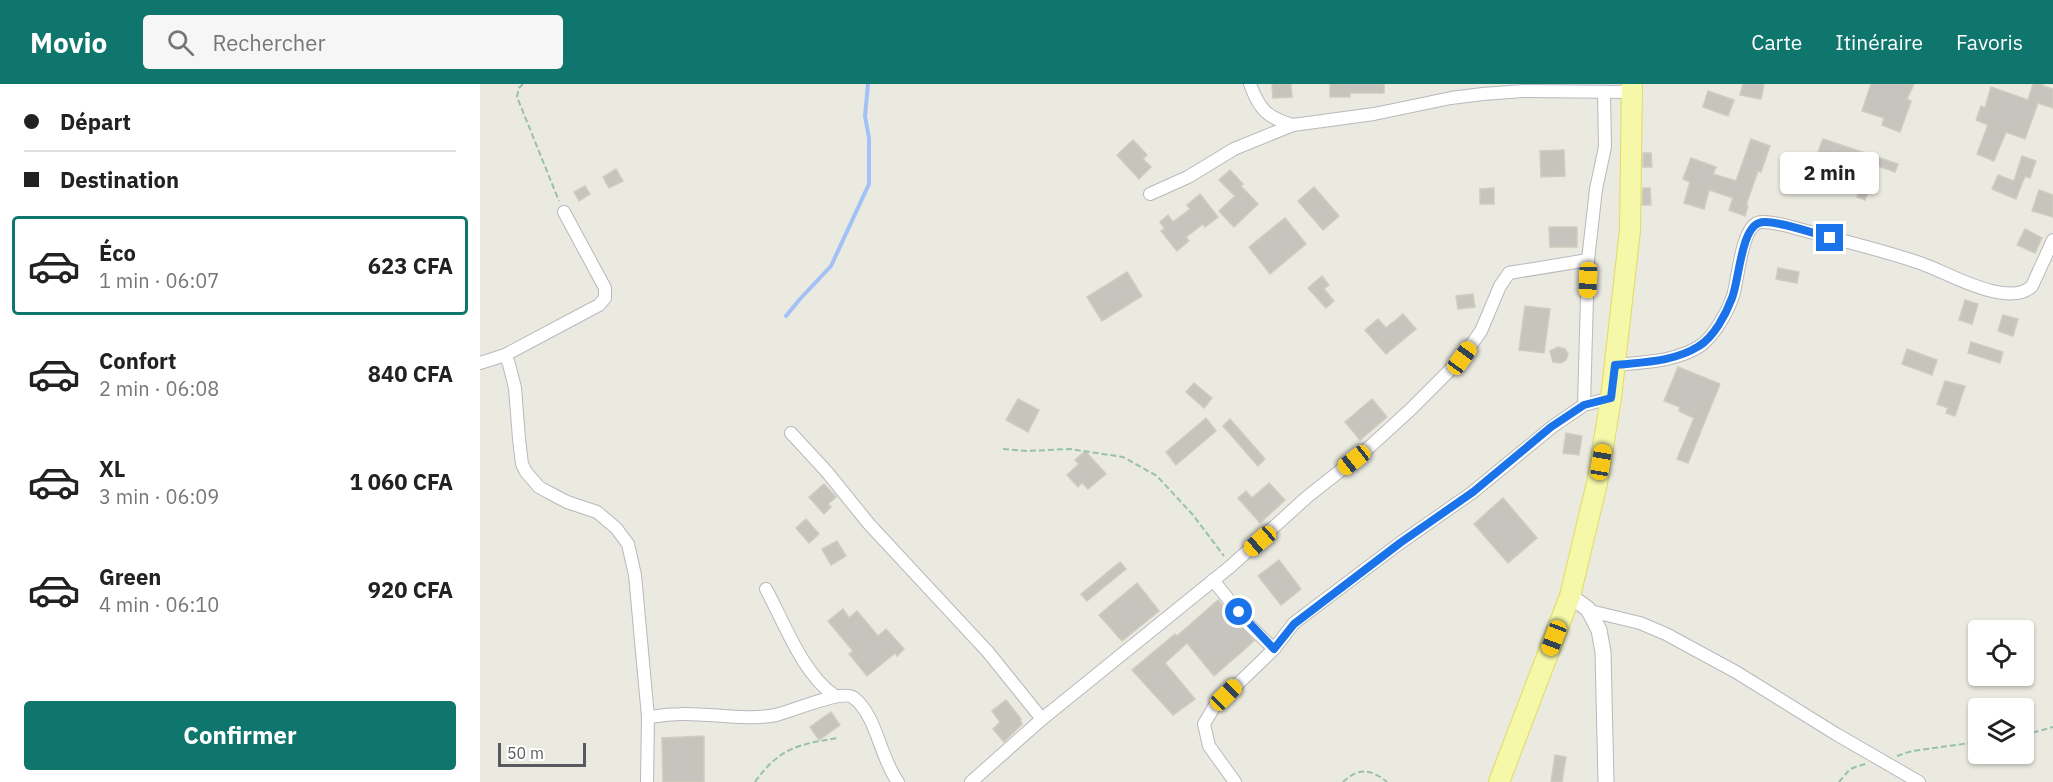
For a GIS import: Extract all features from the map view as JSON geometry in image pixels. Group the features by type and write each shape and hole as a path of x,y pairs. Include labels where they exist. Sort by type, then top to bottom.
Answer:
{"main road":[{"path":"1499,782 1570,596 1597,483 1611,398 1630,230 1632,88"}],"street":[{"path":"1250,84 1264,112 1283,122 1293,124"},
{"path":"1149,194 1188,177 1234,149 1293,124 1374,114 1451,98 1483,94 1523,91 1604,93 1632,88"},
{"path":"1584,405 1588,260 1596,189 1605,147 1604,93"},
{"path":"480,363 505,355 599,305 605,298 605,288 564,212"},
{"path":"1615,365 1658,361 1678,356 1701,345 1714,331 1733,297 1746,238 1751,228 1758,223 1784,225 1914,261 1990,291 2007,294 2032,286 2053,240"},
{"path":"971,782 1042,720 1231,566 1307,497 1364,452 1410,410 1462,358 1481,331 1500,286 1509,273 1588,260"},
{"path":"505,355 515,388 522,464 526,472 539,487 567,502 597,512 616,528 628,544 634,575 648,717 647,782"},
{"path":"1235,782 1209,746 1204,724 1214,707 1274,649 1294,624 1400,543 1473,492 1551,427 1584,405 1611,398"},
{"path":"791,433 827,472 869,524 988,652 1042,720"},
{"path":"1213,580 1249,625 1274,649"},
{"path":"766,589 807,668 822,686 835,696"},
{"path":"1570,596 1590,611 1640,623 1666,634 1736,672 1919,782"},
{"path":"1590,611 1599,630 1603,652 1606,782"},
{"path":"648,717 679,714 739,717 774,715 835,696 850,695 855,698 869,718 887,766 898,782"}],"path":[{"path":"523,84 519,88 517,98 564,212"},
{"path":"1003,449 1027,451 1070,449 1123,457 1157,476 1193,515 1231,566"},
{"path":"2034,732 2053,727"},
{"path":"755,782 782,753 805,743 838,738"},
{"path":"1839,782 1850,769 1862,764 1912,751 1968,743"},
{"path":"1343,782 1366,771 1378,774 1387,782"}],"building":[{"path":"1272,84 1291,84 1292,97 1273,98"},
{"path":"1330,84 1384,84 1384,93 1350,93 1350,97 1330,97"},
{"path":"1743,84 1764,84 1761,99 1740,95"},
{"path":"1871,84 1914,84 1907,99 1911,101 1900,132 1882,125 1884,118 1862,111"},
{"path":"2033,84 2043,84 2053,89 2053,108 2038,103 2025,139 2006,132 1994,161 1977,154 1988,125 1976,120 1981,106 1985,108 1991,87 2028,100"},
{"path":"1708,91 1734,100 1728,116 1703,107"},
{"path":"1751,139 1770,146 1761,172 1758,171 1746,205 1748,206 1745,216 1729,210 1733,198 1709,190 1704,209 1684,203 1690,182 1683,179 1691,158 1716,167 1713,174 1736,181"},
{"path":"1823,139 1898,164 1895,172 1878,166 1865,200 1857,197 1860,189 1857,188 1862,176 1815,160"},
{"path":"1133,140 1147,155 1143,159 1151,167 1139,179 1117,155"},
{"path":"1564,150 1565,176 1541,177 1540,151"},
{"path":"1643,153 1651,153 1652,167 1643,167"},
{"path":"2022,156 2036,161 2030,178 2025,176 2016,199 1992,189 1998,175 2014,181"},
{"path":"616,169 623,181 609,188 603,177"},
{"path":"1230,170 1258,204 1234,227 1219,211 1235,196 1219,180"},
{"path":"585,186 590,194 579,201 574,192"},
{"path":"1314,187 1339,216 1323,230 1298,201"},
{"path":"1494,188 1494,204 1480,204 1480,189"},
{"path":"1643,188 1650,188 1651,205 1642,205"},
{"path":"2039,190 2053,195 2053,217 2032,211"},
{"path":"1200,194 1218,217 1205,227 1203,224 1186,237 1189,241 1177,251 1161,231 1165,229 1160,222 1168,215 1173,222 1190,209 1187,205"},
{"path":"1285,218 1306,244 1270,274 1249,247"},
{"path":"1549,227 1577,227 1577,247 1550,247"},
{"path":"2025,229 2042,238 2035,253 2017,245"},
{"path":"1778,268 1799,272 1797,283 1776,279"},
{"path":"1127,272 1142,296 1102,321 1087,297"},
{"path":"1322,276 1329,285 1324,289 1334,301 1326,308 1308,288"},
{"path":"1473,294 1475,307 1458,309 1456,296"},
{"path":"1965,300 1978,304 1972,324 1959,320"},
{"path":"1525,306 1550,309 1544,353 1519,350"},
{"path":"1403,314 1416,329 1386,354 1365,330 1378,319 1386,328"},
{"path":"2003,315 2018,319 2013,336 1998,331"},
{"path":"1971,342 2003,352 2000,363 1968,353"},
{"path":"1558,347 1565,349 1568,354 1566,360 1561,363 1553,362 1550,351"},
{"path":"1907,349 1937,360 1932,375 1902,364"},
{"path":"1678,367 1720,384 1688,463 1677,459 1694,418 1679,411 1680,407 1664,401"},
{"path":"1945,381 1965,386 1955,416 1946,413 1948,408 1937,404"},
{"path":"1194,383 1212,398 1204,408 1186,392"},
{"path":"1018,399 1039,410 1028,432 1006,420"},
{"path":"1372,399 1387,417 1360,440 1345,422"},
{"path":"1206,418 1216,431 1176,465 1166,452"},
{"path":"1230,419 1265,459 1258,466 1223,426"},
{"path":"1566,433 1582,436 1579,455 1563,453"},
{"path":"1085,451 1106,474 1088,489 1082,483 1078,487 1067,475 1079,464 1075,460"},
{"path":"1269,483 1285,500 1260,523 1238,498 1246,491 1252,498"},
{"path":"824,484 836,497 828,504 831,507 824,514 809,497"},
{"path":"1503,498 1537,538 1508,563 1474,524"},
{"path":"806,519 819,534 809,543 796,528"},
{"path":"837,541 846,556 831,565 822,549"},
{"path":"1279,560 1301,589 1281,605 1258,576"},
{"path":"1120,562 1126,569 1087,601 1081,594"},
{"path":"1137,583 1159,611 1122,641 1099,615"},
{"path":"1218,600 1254,641 1214,676 1187,643 1165,663 1195,699 1173,715 1132,670 1175,634 1177,636"},
{"path":"843,609 849,618 857,611 878,636 886,629 904,649 897,656 895,653 867,676 849,654 853,651 828,621"},
{"path":"1006,700 1021,719 1022,724 1004,742 993,729 1000,722 992,711"},
{"path":"831,712 840,725 819,740 810,727"},
{"path":"704,736 704,782 663,782 662,738"},
{"path":"1555,755 1566,757 1562,782 1551,782"}],"waterway":[{"path":"786,316 831,266 869,184 869,138 865,116 868,84"}],"route":[{"path":"1239,612 1274,649 1294,624 1400,543 1473,492 1551,427 1584,405 1611,398 1615,365 1658,361 1678,356 1701,345 1714,331 1733,297 1746,238 1751,228 1758,223 1784,225 1830,238"}]}
